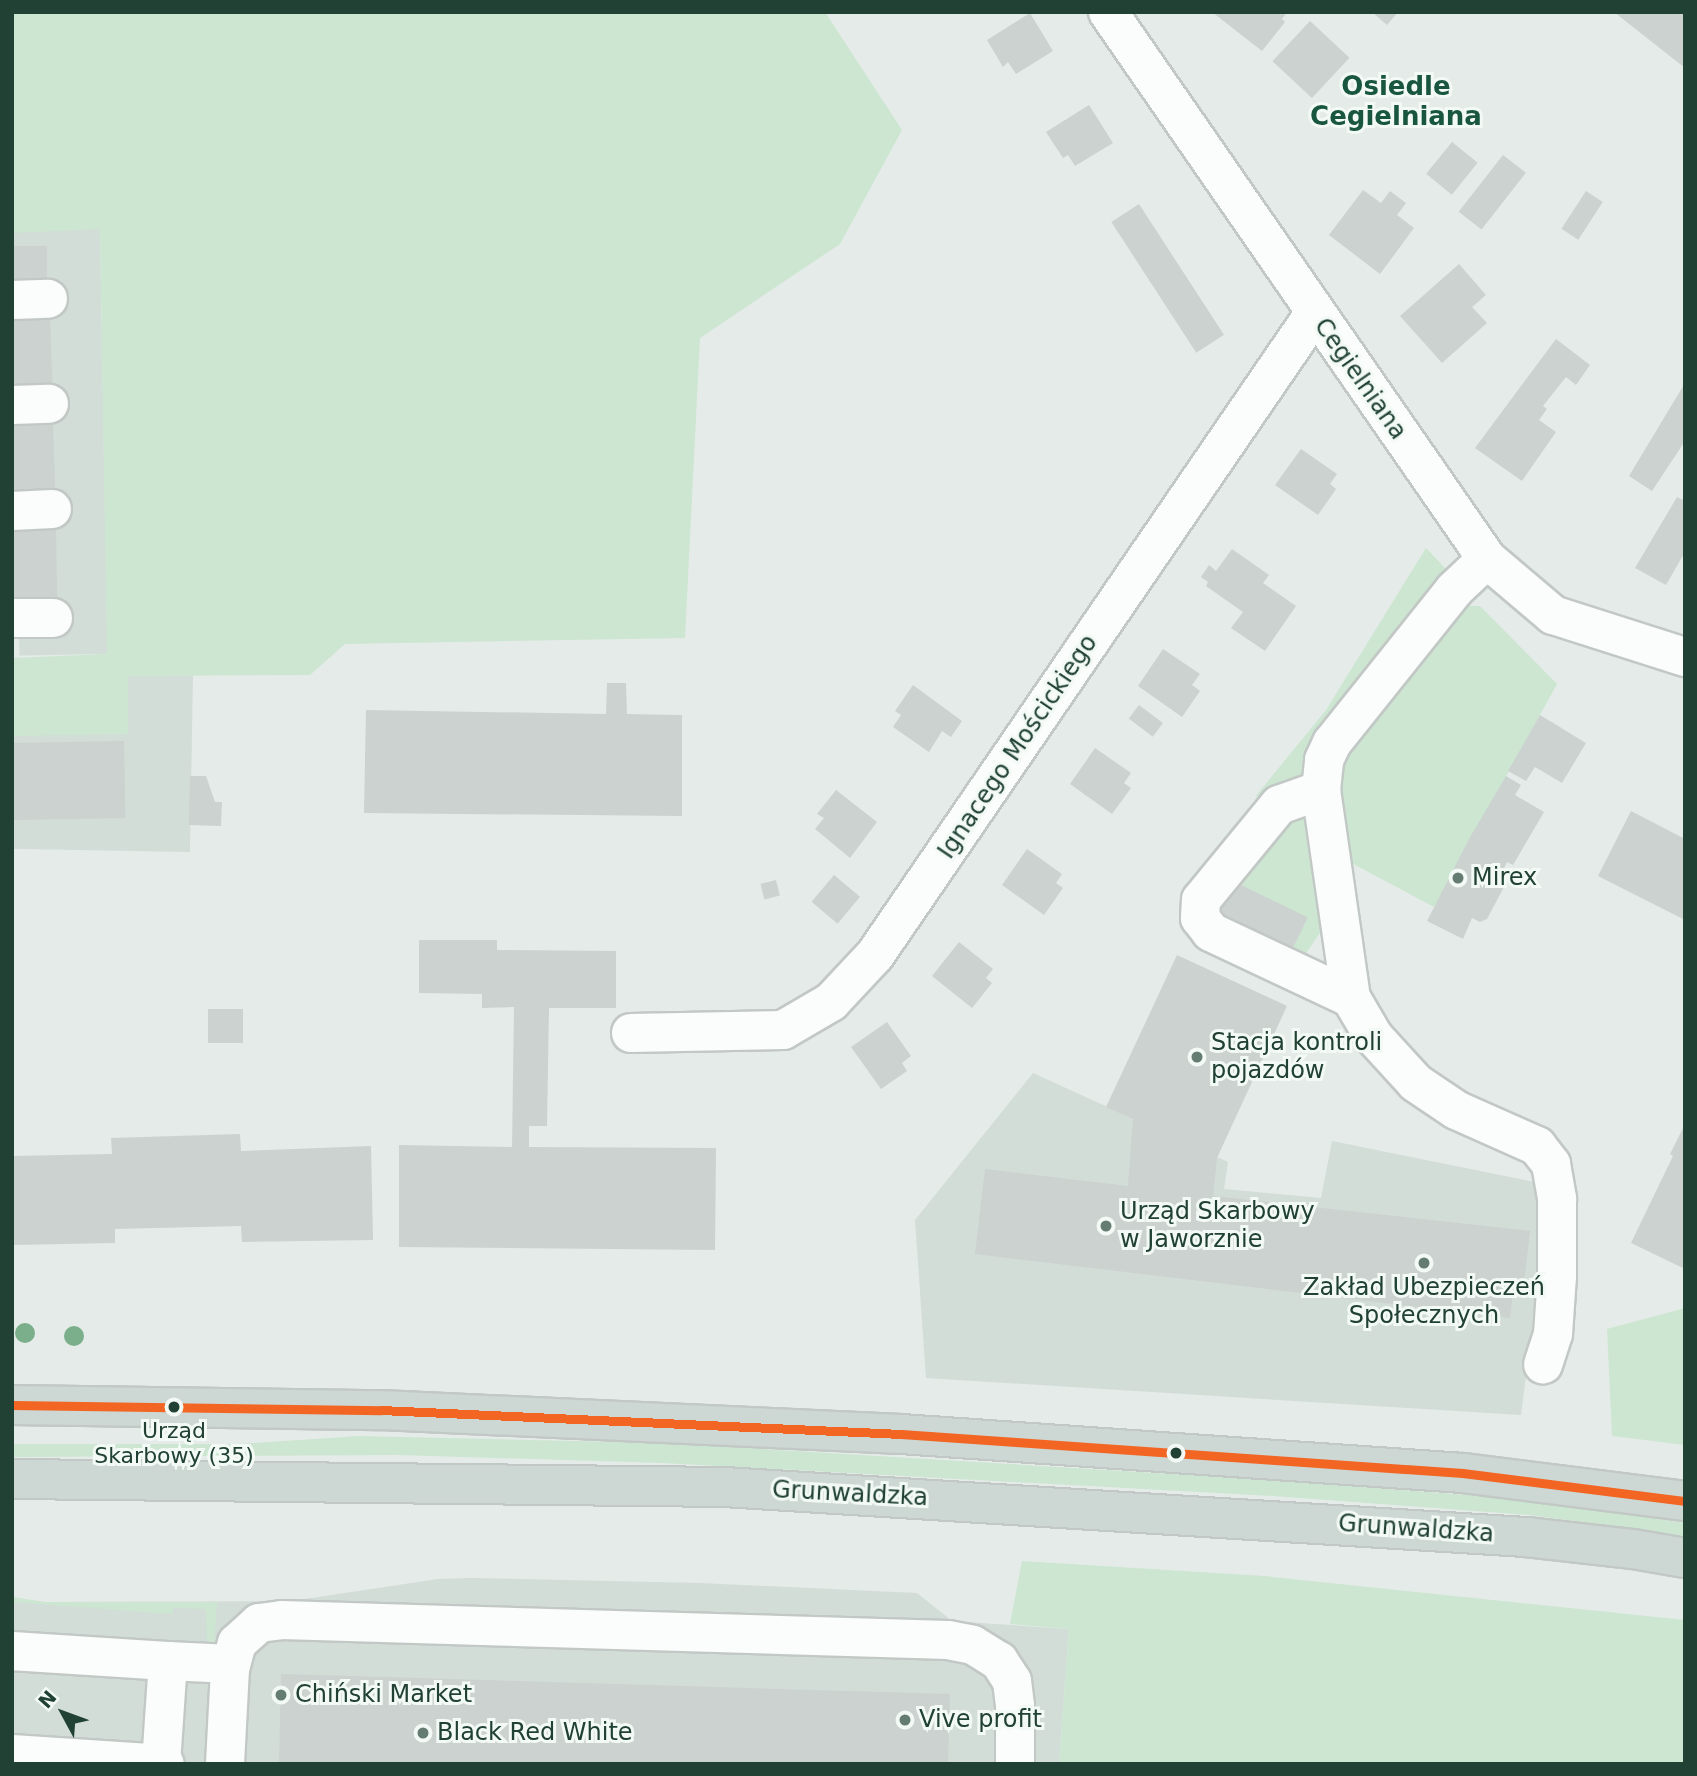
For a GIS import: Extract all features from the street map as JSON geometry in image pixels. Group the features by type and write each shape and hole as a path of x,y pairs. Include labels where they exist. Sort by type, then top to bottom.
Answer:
{"main road":[{"path":"12,1405 381,1410 901,1434 1463,1473 1685,1501"},
{"name":"Grunwaldzka","path":"12,1479 724,1487 1526,1537 1633,1549 1685,1558"}],"street":[{"name":"Cegielniana","path":"1108,12 1314,314 1487,559 1553,615 1685,657"},
{"name":"Ignacego Mościckiego","path":"631,1033 783,1030 831,1002 875,956 1314,314"},
{"path":"12,511 52,509"},
{"path":"1487,559 1454,590 1345,724 1324,760 1321,790 1351,998 1374,1037 1416,1083 1456,1110 1537,1146 1551,1164 1557,1199 1556,1276 1553,1334 1543,1364"},
{"path":"12,618 53,618"},
{"path":"1321,790 1279,805 1200,900 1200,918 1211,932 1351,998"},
{"path":"225,1764 231,1664 237,1643 259,1623 282,1620 948,1640 973,1645 999,1661 1012,1681 1015,1764"},
{"path":"12,1651 231,1664"},
{"path":"12,1754 163,1764 168,1661"}],"shaded area":[{"path":"100,228 107,654 19,655 12,230"},
{"path":"12,672 193,675 190,852 12,849"},
{"path":"1033,1073 1228,1162 1224,1189 1321,1198 1332,1141 1539,1183 1544,1235 1521,1415 926,1378 915,1220"},
{"path":"438,1579 700,1583 917,1593 952,1621 1069,1629 1059,1764 12,1764 12,1597 44,1602 292,1601"}],"green space":[{"path":"12,12 825,12 902,130 840,244 700,338 685,638 345,644 310,675 128,676 128,734 12,736 12,658 107,654 100,229 12,233"},
{"path":"1426,548 1446,569 1443,577 1305,783 1255,797 1326,710"},
{"path":"1464,601 1469,606 1480,606 1557,684 1434,907 1344,859 1335,765"},
{"path":"1306,804 1321,931 1301,961 1209,915 1235,877"},
{"path":"1685,1308 1685,1445 1612,1436 1607,1329"},
{"path":"359,1436 664,1443 1273,1480 1531,1500 1685,1523 1685,1536 1530,1515 1273,1496 663,1463 398,1455 12,1457 12,1444 237,1444"},
{"path":"1022,1561 1264,1576 1685,1620 1685,1764 1059,1764 1069,1629 1010,1624"},
{"path":"12,1597 44,1602 217,1602 214,1647 207,1646 206,1609 174,1608 172,1614 12,1602"}],"building":[{"path":"1212,12 1287,12 1282,19 1285,22 1262,51"},
{"path":"1372,12 1398,12 1387,25"},
{"path":"1614,12 1685,12 1685,68"},
{"path":"1030,13 1053,51 1016,74 1008,62 1003,67 987,40"},
{"path":"1310,21 1349,58 1312,98 1272,61"},
{"path":"1089,105 1113,143 1075,166 1068,155 1063,158 1046,132"},
{"path":"1452,142 1478,163 1452,195 1426,174"},
{"path":"1503,155 1526,173 1482,230 1459,212"},
{"path":"1363,190 1381,203 1390,191 1406,203 1397,215 1414,228 1380,274 1329,235"},
{"path":"1586,191 1603,202 1578,240 1561,229"},
{"path":"1139,204 1224,335 1196,353 1111,222"},
{"path":"12,246 47,246 47,280 12,280"},
{"path":"1459,264 1486,295 1472,307 1487,323 1442,363 1400,316"},
{"path":"50,318 52,385 14,386 12,319"},
{"path":"1556,339 1590,365 1576,385 1566,377 1543,406 1547,409 1539,420 1556,432 1522,481 1475,448"},
{"path":"1685,383 1685,441 1652,491 1629,476"},
{"path":"53,424 55,491 14,492 12,425"},
{"path":"1301,449 1337,474 1330,484 1336,489 1318,515 1275,485"},
{"path":"1677,497 1685,501 1685,552 1666,585 1635,568"},
{"path":"56,530 57,597 13,598 12,531"},
{"path":"1232,549 1269,575 1263,583 1296,606 1265,651 1231,628 1243,612 1206,586 1208,582 1201,577 1209,565 1216,571"},
{"path":"1163,649 1200,674 1192,685 1200,691 1182,717 1138,686"},
{"path":"607,683 626,683 627,714 682,715 682,816 364,813 366,710 606,714"},
{"path":"913,685 962,721 951,737 942,731 929,752 893,727 901,715 895,711"},
{"path":"1139,705 1163,723 1153,737 1129,719"},
{"path":"1540,715 1586,743 1562,783 1535,767 1526,781 1508,771"},
{"path":"124,741 125,818 13,820 12,743"},
{"path":"1095,748 1131,773 1124,783 1131,788 1112,814 1070,784"},
{"path":"190,776 206,776 215,802 222,802 221,826 189,825"},
{"path":"1506,776 1521,785 1515,795 1544,812 1513,865 1507,862 1499,879 1506,883 1487,919 1480,922 1472,918 1463,939 1427,921 1469,839"},
{"path":"836,790 877,822 850,858 815,829 824,818 817,814"},
{"path":"1631,811 1685,839 1685,920 1598,876"},
{"path":"1027,849 1062,874 1056,883 1063,888 1044,915 1002,885"},
{"path":"834,875 860,897 838,924 812,902"},
{"path":"776,880 780,896 764,899 760,884"},
{"path":"1235,882 1308,918 1291,953 1218,917"},
{"path":"419,940 497,940 497,950 616,951 616,1008 549,1008 547,1126 529,1126 529,1147 716,1148 715,1250 399,1247 399,1145 512,1147 514,1007 482,1008 482,994 419,993"},
{"path":"959,942 993,969 986,978 992,983 972,1008 932,976"},
{"path":"1177,955 1287,1006 1217,1158 1213,1196 1530,1231 1523,1292 1513,1291 1510,1318 975,1254 985,1169 1128,1186 1133,1119 1106,1107"},
{"path":"208,1009 243,1009 243,1043 208,1043"},
{"path":"887,1022 911,1056 902,1063 907,1071 881,1089 851,1047"},
{"path":"1685,1124 1685,1269 1631,1243 1673,1156 1670,1154"},
{"path":"240,1134 241,1151 371,1146 373,1240 242,1242 241,1226 115,1229 115,1243 12,1245 12,1156 112,1154 111,1138"},
{"path":"281,1674 950,1694 948,1764 279,1764"}],"transit line":[{"path":"12,1405 381,1410 901,1434 1463,1473 1685,1501"}],"place":[{"name":"Mirex","path":"1458,878"},
{"name":"Stacja kontroli pojazdów","path":"1197,1057"},
{"name":"Urząd Skarbowy w Jaworznie","path":"1106,1226"},
{"name":"Zakład Ubezpieczeń Społecznych","path":"1424,1263"},
{"name":"Urząd Skarbowy (35)","path":"174,1407"},
{"name":"Chiński Market","path":"281,1695"},
{"name":"Vive profit","path":"905,1720"},
{"name":"Black Red White","path":"423,1733"}],"district":[{"name":"Osiedle Cegielniana","path":"1396,102"}]}
